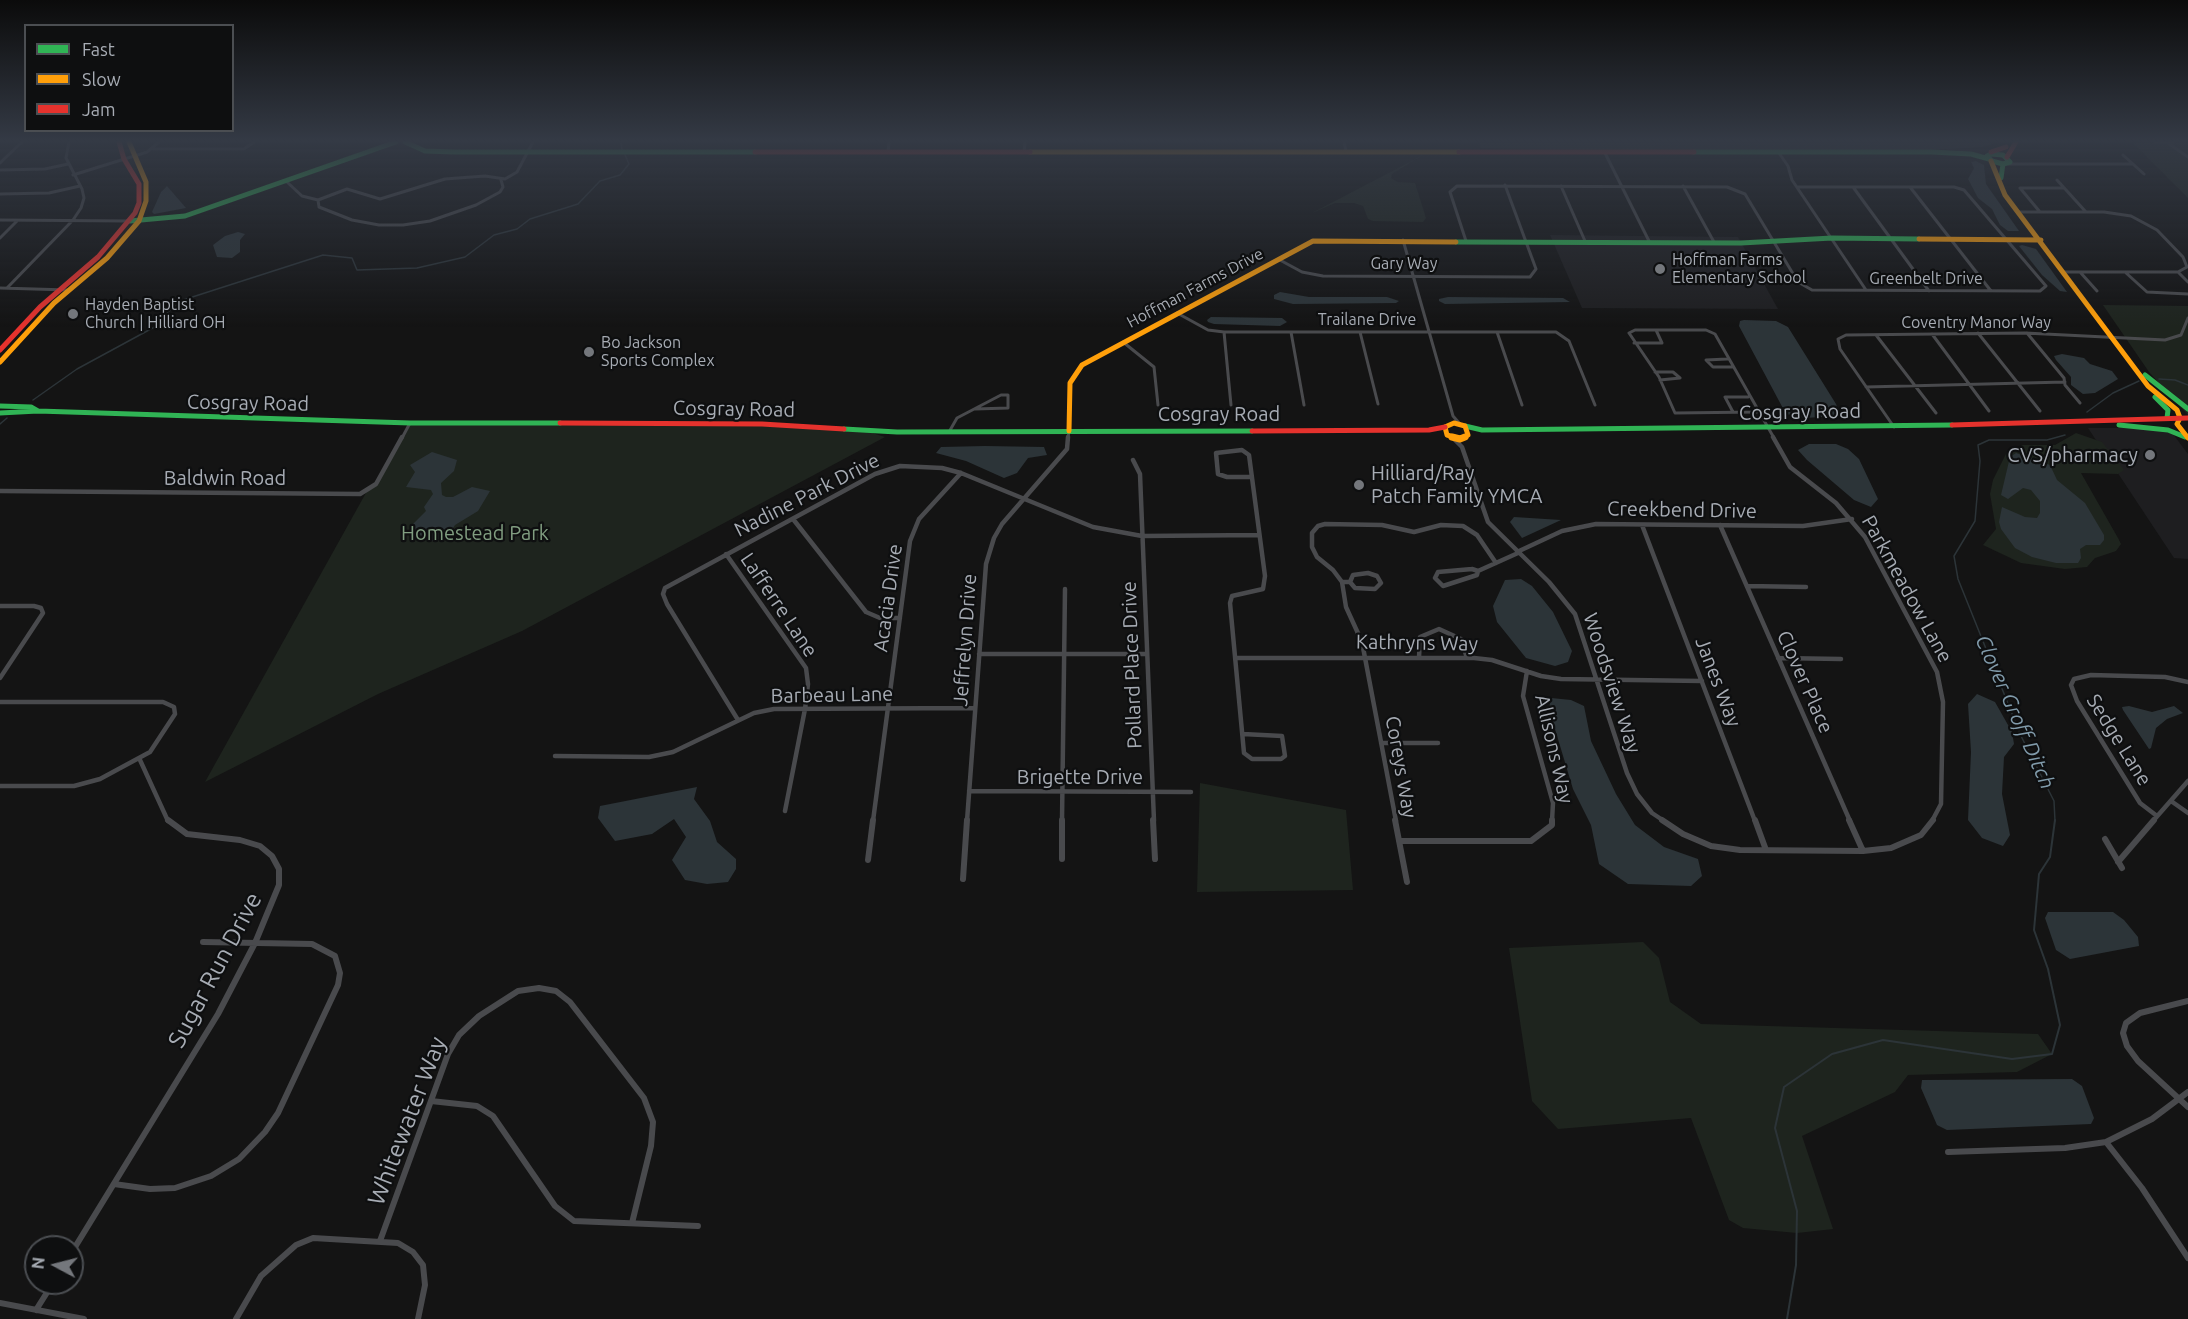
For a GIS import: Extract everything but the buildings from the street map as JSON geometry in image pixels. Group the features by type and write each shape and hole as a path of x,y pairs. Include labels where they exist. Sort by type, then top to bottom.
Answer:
{"main road":[{"path":"0,350 59,290 98,257 130,220 139,204"},
{"path":"0,362 68,290 107,258 139,220 145,204"},
{"path":"130,220 185,216 222,204"},
{"path":"2014,204 2168,410 2167,418"},
{"path":"2016,204 2021,212"},
{"name":"Hoffman Farms Drive","path":"1069,431 1070,383 1074,374 1092,358 1313,241 1774,243 1832,238 2041,240"},
{"path":"2134,365 2159,388 2188,409"},
{"path":"2148,386 2174,406 2184,418 2176,422 2186,435"},
{"name":"Cosgray Road","path":"0,406 31,407 38,411"},
{"name":"Cosgray Road","path":"0,413 38,411 410,423 762,424 862,431 949,432 1429,430 1447,425 1462,425 1482,430 1768,429 2081,423 2184,418"},
{"name":"Cosgray Road","path":"2081,423 2170,426 2186,435"},
{"path":"1447,425 1450,436"},
{"path":"1462,425 1466,437"},
{"name":"Cosgray Road","path":"2138,426 2186,435"},
{"name":"Cosgray Road","path":"1429,430 1450,436 1466,437 1520,429"}],"street":[{"path":"7,288 73,220 81,204"},
{"path":"319,204 319,207 352,220 379,225 430,221 479,204"},
{"path":"1454,204 1466,241"},
{"path":"1512,204 1526,241"},
{"path":"1569,204 1585,241"},
{"path":"1630,204 1649,242"},
{"path":"1693,204 1714,242"},
{"path":"1751,204 1774,243"},
{"path":"1808,204 1866,290"},
{"path":"1865,204 1929,291"},
{"path":"1923,204 1991,291"},
{"path":"1976,204 2008,239"},
{"path":"2033,204 2040,212"},
{"path":"2078,204 2086,212"},
{"path":"2021,212 2117,213 2137,218 2152,226 2186,260 2188,267 2178,272 2064,272"},
{"path":"0,220 130,220"},
{"path":"0,238 17,220"},
{"name":"Greenbelt Drive","path":"1774,243 1798,282 1806,288 1818,291 2040,291 2045,288 2045,284 2008,239"},
{"path":"1403,240 1453,416 1462,425"},
{"name":"Gary Way","path":"1278,259 1302,272 1313,275 1525,277 1534,275 1536,269 1526,241"},
{"path":"2080,272 2097,291"},
{"path":"2125,272 2147,292 2188,294"},
{"path":"2178,272 2188,282"},
{"path":"0,288 68,290"},
{"name":"Trailane Drive","path":"1177,313 1208,330 1224,332 1550,332 1561,334 1569,341 1595,405"},
{"name":"Coventry Manor Way","path":"1866,387 1840,350 1838,339 1846,335 2027,333 2115,339 2175,339 2181,334 2188,318"},
{"path":"1634,343 1662,343 1656,330 1630,331 1629,335 1634,343 1660,380 1675,413 1757,412"},
{"name":"Parkmeadow Lane","path":"1656,330 1706,330 1715,334 1727,359 1790,467 1852,519 1865,537 1937,672 1943,702 1943,791 1936,816 1921,835 1908,842 1891,848 1863,851 1766,850 1711,846 1683,834"},
{"path":"1224,332 1231,405"},
{"path":"1291,332 1304,405"},
{"path":"1360,332 1378,404"},
{"path":"1497,332 1522,405"},
{"path":"1978,333 2040,411"},
{"path":"2027,333 2080,403"},
{"path":"1932,334 1989,411"},
{"path":"1876,335 1936,413"},
{"path":"1123,342 1154,367 1158,405"},
{"path":"1727,359 1706,360 1713,367 1732,367"},
{"path":"1655,372 1673,372 1680,378 1660,380"},
{"path":"1866,387 2065,382"},
{"path":"1866,387 1894,427"},
{"path":"949,432 953,422 975,409 1001,395 1008,395 1008,408 975,409"},
{"path":"1733,412 1725,397 1749,397"},
{"path":"1447,425 1453,416"},
{"name":"Baldwin Road","path":"0,491 360,494 376,483 410,423"},
{"name":"Jeffrelyn Drive","path":"963,879 989,550 1002,524 1067,449 1069,431"},
{"path":"1450,436 1462,447"},
{"name":"Woodsview Way","path":"1466,437 1462,447 1483,514 1493,529 1557,590 1575,614 1627,773 1637,794 1658,819 1683,834"},
{"path":"1243,734 1279,734 1284,739 1285,756 1281,759 1247,757 1244,753 1237,658 1230,603 1232,596 1258,591 1265,584 1259,535 1251,477 1247,452 1222,450 1216,453 1218,474 1227,477 1251,477"},
{"name":"Pollard Place Drive","path":"1133,460 1140,474 1155,859"},
{"name":"Nadine Park Drive","path":"738,720 663,594 670,583 875,474 900,466 919,465 961,472 1093,527 1142,536 1259,535"},
{"name":"Acacia Drive","path":"868,860 886,709 910,541 915,527 930,505 961,472"},
{"path":"793,519 834,568 866,612 880,618 900,618"},
{"name":"Creekbend Drive","path":"1478,571 1472,569 1438,572 1435,578 1437,583 1446,586 1477,575 1478,571 1562,531 1596,524 1803,526 1852,519"},
{"path":"1350,582 1342,582 1333,570 1317,557 1311,539 1312,533 1318,526 1366,524 1414,532 1441,525 1463,526 1477,536 1496,563"},
{"name":"Janes Way","path":"1642,525 1766,850"},
{"name":"Clover Place","path":"1720,525 1863,851"},
{"name":"Lafferre Lane","path":"726,554 806,668 808,684 805,709 785,812"},
{"path":"1368,573 1377,576 1382,583 1379,588 1362,590 1355,588 1350,582 1353,575 1368,573"},
{"name":"Coreys Way","path":"1342,582 1346,607 1362,642 1366,658 1407,882"},
{"path":"1747,586 1806,587"},
{"path":"1062,859 1065,589"},
{"path":"0,606 34,606 41,608 43,613 0,678"},
{"path":"1419,658 1420,638 1429,631 1439,629 1450,632 1461,639 1467,658"},
{"path":"979,654 1146,654"},
{"name":"Kathryns Way","path":"1237,658 1467,658 1492,660 1561,680 1702,681"},
{"path":"1778,658 1841,659"},
{"name":"Allisons Way","path":"1399,841 1531,841 1547,831 1554,817 1553,803 1523,696 1527,671"},
{"name":"Sedge Lane","path":"2157,816 2140,803 2072,693 2071,685 2074,679 2091,675 2165,677 2188,682"},
{"path":"0,702 169,704 174,707 175,714 160,740 140,760 89,783 74,786 0,786"},
{"name":"Barbeau Lane","path":"555,756 649,757 665,754 738,720 774,709 975,708"},
{"path":"1381,743 1438,743"},
{"name":"Sugar Run Drive","path":"82,1235 218,1014 255,942 279,885 279,869 272,856 260,846 240,840 187,834 169,823 140,760"},
{"path":"2118,861 2188,782"},
{"name":"Brigette Drive","path":"969,791 1191,792"},
{"path":"2171,801 2188,813"},
{"path":"2105,839 2122,868"},
{"path":"114,1184 150,1189 175,1188 211,1176 239,1159 265,1132 278,1113 338,985 340,973 335,956 324,948 312,944 203,942"},
{"name":"Whitewater Way","path":"380,1241 448,1054 459,1035 479,1016 518,991 539,988 556,991 570,1002 644,1098 652,1122 651,1146 632,1223"},
{"path":"2188,1001 2140,1013 2126,1023 2123,1033 2127,1046 2138,1061 2188,1107"},
{"path":"1948,1152 2066,1148 2106,1142 2152,1119 2188,1092"},
{"path":"431,1101 477,1106 493,1116 555,1206 574,1221 698,1226"},
{"path":"2106,1142 2142,1188 2188,1258"},
{"path":"236,1319 261,1276 296,1245 313,1239 398,1243 413,1252 423,1265 425,1285 418,1319"},
{"path":"36,1310 45,1295"},
{"path":"0,1303 84,1319"}],"shaded area":[{"path":"156,204 182,204 186,208 154,214 152,212"},
{"path":"1985,204 2000,204 2019,231 2008,231 2000,225 1992,209"},
{"path":"238,232 245,234 240,240 240,252 232,258 217,257 213,245 225,236"},
{"name":"Hoffman Farms Elementary School","path":"1550,235 1738,237 1778,309 1582,308"},
{"path":"2019,246 2036,249 2067,292 2060,291 2042,275"},
{"path":"1280,292 1309,297 1387,297 1399,301 1396,303 1293,304 1274,299 1274,295"},
{"path":"1448,297 1563,298 1570,302 1445,304 1439,301 1439,299"},
{"path":"1211,317 1282,318 1287,322 1280,326 1214,324 1207,320"},
{"path":"1740,321 1776,321 1788,327 1836,404 1839,412 1837,416 1805,418 1786,414 1739,326"},
{"path":"2062,354 2084,358 2090,364 2112,371 2118,379 2095,393 2083,394 2071,385 2071,377 2054,356"},
{"path":"2088,428 2161,428 2173,434 2188,454 2188,559 2174,558"},
{"path":"1809,444 1836,444 1848,449 1859,459 1878,499 1871,507 1854,500 1807,460 1798,450"},
{"path":"941,447 1044,447 1047,455 1028,458 1017,473 1004,478 966,461 936,453"},
{"path":"432,452 457,460 454,471 441,483 442,495 453,497 472,487 490,491 478,511 455,525 448,536 433,541 412,531 413,524 426,511 424,507 433,494 431,490 406,487 415,472 410,465"},
{"path":"2016,453 2050,465 2057,480 2085,503 2104,535 2104,540 2100,545 2086,545 2080,549 2081,558 2078,563 2056,563 2032,557 2015,548 2001,529 1999,522 2002,507 2025,517 2037,518 2040,513 2040,501 2031,490 2023,488 2008,499 2001,495 2010,457"},
{"path":"1514,517 1561,520 1522,538 1510,522"},
{"path":"1521,579 1532,586 1553,612 1572,651 1568,662 1555,666 1526,658 1497,622 1493,606 1505,580"},
{"path":"1977,694 1995,702 2012,732 2014,744 2004,757 2002,794 2010,835 2003,846 1982,838 1968,820 1971,752 1968,704"},
{"path":"1551,698 1571,700 1584,706 1591,741 1616,794 1635,825 1664,847 1698,859 1702,876 1691,886 1628,884 1599,864 1591,825 1573,789 1549,709"},
{"path":"2129,706 2152,712 2174,706 2183,713 2167,719 2156,728 2149,749 2123,710 2122,707"},
{"path":"697,787 694,799 710,821 717,842 736,859 736,869 728,882 707,884 685,880 672,860 686,837 674,819 652,834 615,841 598,818 600,806"},
{"path":"2048,912 2113,912 2124,920 2138,937 2139,946 2070,959 2056,950 2045,918"},
{"path":"2072,1079 2082,1086 2094,1118 2091,1124 1947,1130 1937,1125 1921,1088 1922,1080"}],"green space":[{"path":"1356,204 1421,204 1426,218 1423,222 1373,221 1368,219 1363,206"},
{"path":"2103,305 2188,306 2188,415 2149,372"},
{"name":"Homestead Park","path":"410,423 762,424 869,432 885,437 522,631 378,694 205,782 367,491 373,488"},
{"path":"2076,433 2102,442 2124,470 2118,474 2081,473 2121,544 2116,551 2095,558 2087,567 2065,569 2021,563 1983,545 1996,529 1990,494 1993,480 2007,452 2023,445 2055,445"},
{"path":"1200,783 1346,810 1353,890 1197,892"},
{"path":"1643,942 1659,958 1670,1002 1701,1024 2038,1034 2052,1054 2017,1072 1908,1075 1895,1092 1802,1136 1833,1229 1797,1233 1743,1228 1729,1220 1691,1118 1558,1129 1532,1101 1509,948"}],"waterway":[{"path":"33,400 77,369 160,324 168,312 183,300 323,255 352,258 357,270 417,268 465,257 494,235 517,229 530,219 578,204"},
{"name":"Clover Groff Ditch","path":"2159,379 2175,380 2188,385"},
{"name":"Clover Groff Ditch","path":"2087,412 2113,393 2139,381"},
{"path":"0,424 7,418"},
{"name":"Clover Groff Ditch","path":"2055,820 2054,801 2021,736 1958,579 1954,556 1975,521 1980,461 1978,445 1989,440 2047,440 2065,435"},
{"name":"Clover Groff Ditch","path":"1787,1319 1796,1265 1797,1211 1775,1128 1784,1087 1832,1054 1883,1040 2012,1059 2052,1054 2060,1025 2048,969 2034,930 2039,874 2050,857 2055,820"}],"traffic: fast":[{"path":"130,221 185,216 220,204"},
{"path":"1456,242 1741,243 1832,238 1919,239"},
{"path":"2145,375 2188,409"},
{"path":"2155,397 2168,410 2167,418"},
{"path":"0,406 31,407 38,411"},
{"path":"0,413 38,411 410,423 560,423"},
{"path":"1465,426 1482,430 1952,425"},
{"path":"2119,425 2168,430 2185,437"},
{"path":"844,429 897,432 1252,431"}],"traffic: slow":[{"path":"0,362 54,303 107,258 139,221 145,204"},
{"path":"2011,204 2148,386 2177,410 2180,418 2177,424 2188,438"},
{"path":"1919,239 2041,240"},
{"path":"1069,431 1070,383 1082,365 1313,241 1456,242"},
{"path":"1454,423 1465,426 1468,435 1460,439 1447,435 1445,427 1454,423"}],"traffic: jam":[{"path":"0,350 40,307 98,257 135,213 139,204"},
{"path":"1952,425 2188,418"},
{"path":"560,423 762,424 844,429"},
{"path":"1252,431 1429,430 1445,427"}],"place":[{"name":"Hoffman Farms Elementary School","path":"1660,269"},
{"name":"Hayden Baptist Church | Hilliard OH","path":"73,314"},
{"name":"Bo Jackson Sports Complex","path":"589,352"},
{"name":"CVS/pharmacy","path":"2150,455"},
{"name":"Hilliard/Ray Patch Family YMCA","path":"1359,485"}]}
